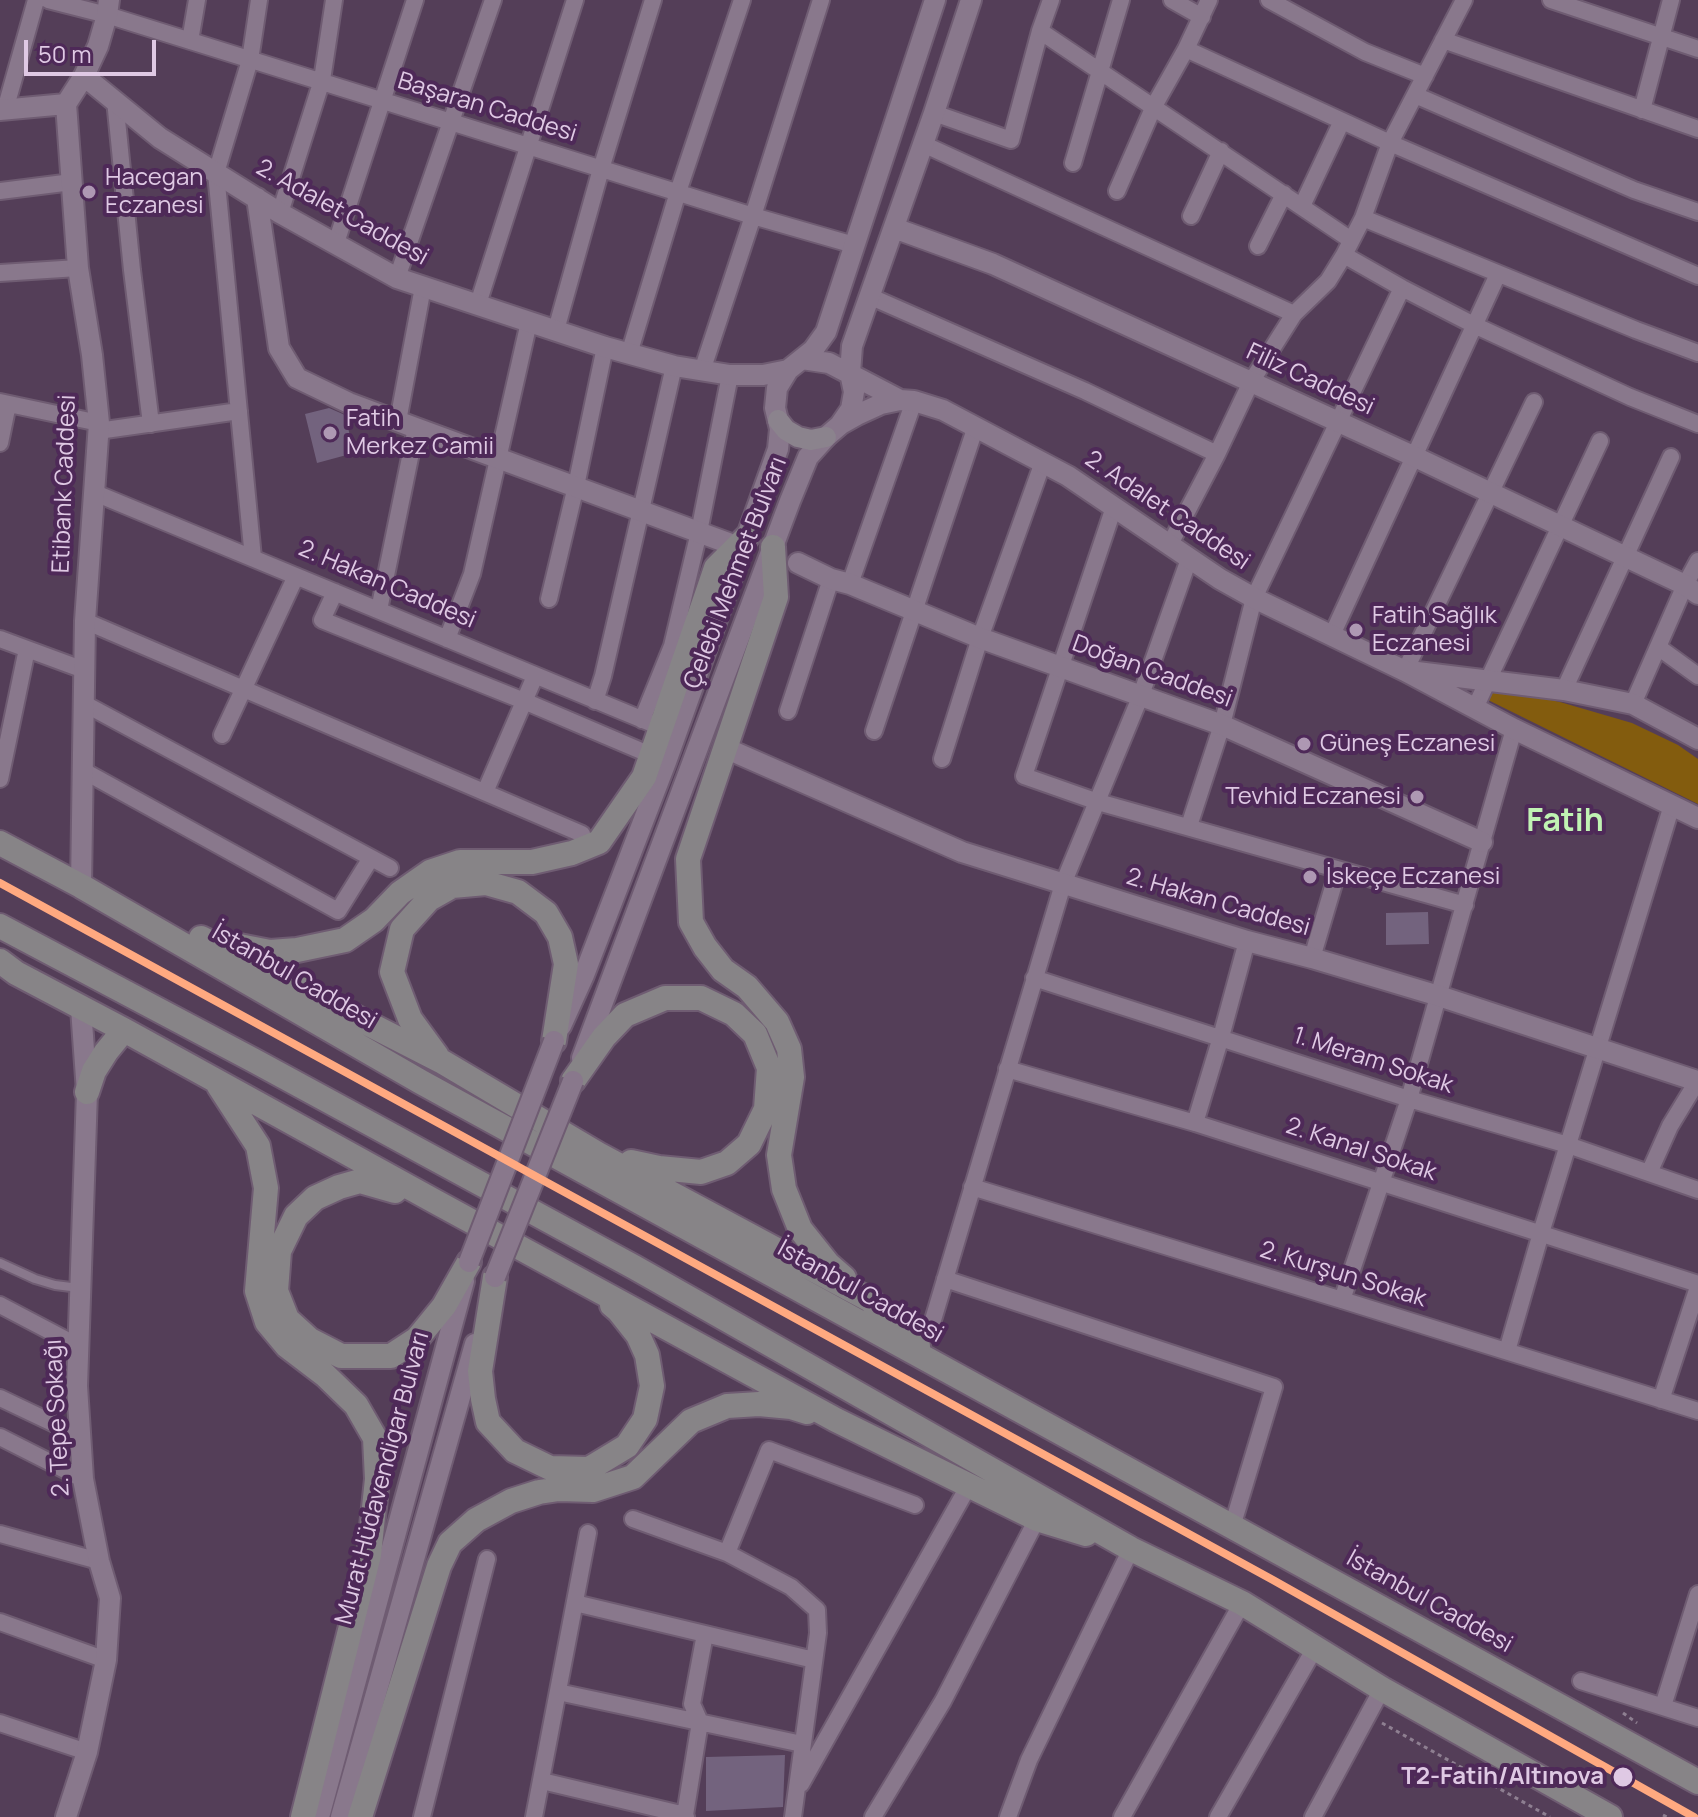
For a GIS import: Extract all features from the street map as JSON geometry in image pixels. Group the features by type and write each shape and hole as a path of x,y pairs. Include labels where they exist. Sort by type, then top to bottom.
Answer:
{"highway":[{"path":"204,939 270,952 345,940 374,920 400,893 430,872 460,862 532,862 572,853 599,842 644,777 716,568 738,540"},
{"path":"773,547 776,597 688,859 691,922 723,970 747,987 777,1022 789,1049 792,1077 779,1155 784,1189 800,1229 828,1264 944,1370"},
{"name":"İstanbul Caddesi","path":"0,843 81,886 421,1082 1698,1782"},
{"path":"441,1061 410,1019 392,972 402,929 429,899 452,886 486,883 518,892 546,913 560,937 566,964 554,1041"},
{"path":"107,901 153,910 441,1061 598,1154 870,1300"},
{"path":"0,926 634,1267 1131,1549 1242,1603 1382,1689 1610,1817"},
{"path":"0,961 16,973 836,1420 1037,1519 1131,1549"},
{"path":"573,1081 604,1037 625,1015 665,998 701,998 734,1014 755,1034 769,1068 766,1109 749,1144 727,1163 701,1172 659,1168 598,1154"},
{"path":"87,1092 94,1071 124,1030"},
{"path":"215,1081 258,1146 266,1188 257,1291 267,1322 287,1346 325,1375 356,1405 375,1438 377,1479 369,1555 303,1817"},
{"path":"436,1202 360,1181 315,1198 296,1216 279,1251 276,1291 287,1319 310,1340 341,1356 391,1356 417,1339 444,1306 469,1262"},
{"path":"495,1277 480,1371 488,1422 515,1451 550,1468 589,1469 627,1446 645,1419 652,1386 647,1355 638,1335 619,1311 588,1286"},
{"path":"360,1817 439,1566 450,1543 476,1520 511,1501 539,1492 593,1490 633,1477 691,1421 727,1406 759,1404 791,1407 836,1420"}],"main road":[{"name":"Çelebi Mehmet Bulvarı","path":"510,1157 666,762 738,540 778,449 777,388 826,332 935,0"},
{"name":"Çelebi Mehmet Bulvarı","path":"538,1170 808,457 851,409 854,392 850,373 852,346 971,0"},
{"path":"2,110 66,104 98,46 108,7"},
{"name":"2. Adalet Caddesi","path":"84,76 160,138 280,213 397,278 605,347 674,366 736,375 763,375 795,364"},
{"name":"Etibank Caddesi","path":"66,104 78,268 92,355 99,427 85,621 81,886"},
{"path":"257,198 279,348 297,378 349,403 641,511 699,532 738,540"},
{"name":"Filiz Caddesi","path":"894,228 993,264 1413,456 1692,590"},
{"path":"795,364 829,363 850,373"},
{"name":"2. Adalet Caddesi","path":"850,373 907,400 943,410 976,426 1068,476 1189,559 1254,598 1698,818"},
{"path":"736,375 766,395 786,430 811,440 881,404 907,400"},
{"name":"Doğan Caddesi","path":"798,563 980,638 1222,725 1482,842"},
{"name":"2. Adalet Caddesi","path":"1405,671 1489,679 1633,704 1698,739"},
{"name":"2. Hakan Caddesi","path":"732,751 962,852 1247,941 1439,996 1698,1081"},
{"name":"2. Tepe Sokağı","path":"66,1817 87,1752 106,1660 110,1598 99,1561 83,1479 77,1386 87,1092 81,1008"},
{"name":"Murat Hüdavendigar Bulvarı","path":"319,1817 469,1262 510,1157"},
{"name":"Murat Hüdavendigar Bulvarı","path":"341,1817 495,1277 538,1170"}],"street":[{"path":"2,110 36,0"},
{"name":"Başaran Caddesi","path":"48,0 108,7 190,41 854,245"},
{"path":"190,41 197,0"},
{"path":"253,558 216,173 250,60 259,0"},
{"path":"280,213 322,80 334,0"},
{"path":"336,243 415,0"},
{"path":"397,278 493,0"},
{"path":"478,304 575,0"},
{"path":"556,330 653,0"},
{"path":"629,354 678,192 742,0"},
{"path":"702,371 821,0"},
{"path":"934,113 1011,140 1051,0"},
{"path":"1073,163 1121,0"},
{"path":"1172,0 1202,17"},
{"path":"1117,191 1154,106 1209,0"},
{"path":"1269,0 1365,52 1425,76"},
{"path":"1170,544 1251,382 1294,314 1328,281 1348,248 1363,218 1390,143 1464,0"},
{"path":"1551,0 1698,49"},
{"path":"1642,110 1671,0"},
{"path":"1040,31 1302,206 1348,248 1402,288 1630,397 1698,424"},
{"path":"1443,40 1698,129"},
{"path":"1186,49 1390,143 1698,276"},
{"path":"1415,95 1634,190 1698,212"},
{"path":"115,100 151,424"},
{"path":"1302,206 1342,121"},
{"path":"923,144 1294,314"},
{"path":"1191,216 1221,151"},
{"path":"0,191 72,182"},
{"path":"1258,246 1284,194"},
{"path":"1363,218 1698,353"},
{"path":"0,273 78,268"},
{"path":"1332,635 1498,274"},
{"path":"379,610 407,425 423,287"},
{"path":"1189,826 1222,725 1254,598 1402,288"},
{"path":"869,296 1085,391 1217,454"},
{"path":"447,639 472,574 529,322"},
{"path":"549,599 605,347"},
{"path":"595,701 674,366"},
{"path":"699,532 736,375"},
{"path":"788,711 840,582 907,400"},
{"path":"1405,671 1534,402"},
{"path":"0,443 4,403 99,427 151,424 239,411"},
{"path":"874,731 976,426"},
{"path":"1475,708 1600,441"},
{"path":"1564,690 1671,457"},
{"path":"942,759 980,638 1043,462"},
{"name":"2. Hakan Caddesi","path":"95,493 650,723 699,532"},
{"path":"1114,507 1024,776 1098,802 1465,905"},
{"path":"933,1320 1063,884 1141,695 1189,559"},
{"path":"1633,704 1658,647 1692,590 1698,561"},
{"path":"222,735 296,576"},
{"path":"335,592 322,620 646,753"},
{"path":"85,621 582,834"},
{"path":"0,639 84,670"},
{"path":"1658,647 1698,676"},
{"path":"0,779 27,649"},
{"path":"485,792 535,676"},
{"path":"83,703 390,868"},
{"path":"1342,1300 1409,1099 1514,729"},
{"path":"82,770 338,911 371,858"},
{"path":"1507,1351 1672,805"},
{"path":"1312,958 1338,870"},
{"path":"1195,1123 1247,941"},
{"name":"1. Meram Sokak","path":"1034,978 1409,1099 1568,1145 1698,1190"},
{"name":"2. Kanal Sokak","path":"1007,1069 1195,1123 1698,1286"},
{"path":"1649,1173 1670,1126 1698,1081"},
{"name":"2. Kurşun Sokak","path":"972,1187 1698,1411"},
{"path":"945,1279 1274,1387 1232,1527"},
{"path":"1661,1400 1698,1286"},
{"path":"0,1305 78,1346"},
{"path":"0,1398 80,1436"},
{"path":"0,1437 83,1479"},
{"path":"727,1553 769,1450 915,1505"},
{"path":"797,1791 969,1485"},
{"path":"633,1519 727,1553 791,1587 817,1610 818,1633 793,1817"},
{"path":"873,1817 943,1701 1037,1519"},
{"path":"534,1817 588,1533"},
{"path":"0,1535 99,1561"},
{"path":"1008,1817 1029,1760 1131,1549"},
{"path":"422,1817 487,1559"},
{"path":"1663,1706 1698,1594"},
{"path":"575,1603 814,1660"},
{"path":"1122,1817 1242,1603"},
{"path":"0,1622 106,1660"},
{"path":"542,1781 634,1810 685,1816 700,1722 692,1704 705,1634"},
{"path":"1218,1817 1315,1648"},
{"path":"1581,1681 1698,1718"},
{"path":"1313,1817 1382,1689"},
{"path":"558,1692 802,1744"},
{"path":"0,1723 87,1752"}],"lane":[{"path":"0,1263 35,1279 80,1288"}],"path":[{"path":"1368,1715 1550,1817"}],"shaded area":[{"path":"1493,688 1560,702 1632,723 1678,745 1698,759 1698,804 1486,699"}],"building":[{"name":"Fatih Merkez Camii","path":"329,408 345,415 354,453 317,463 305,414"},
{"path":"1428,912 1429,944 1386,945 1386,913"},
{"path":"785,1755 783,1807 706,1811 706,1757"}],"transit line":[{"path":"0,883 1273,1580 1694,1817"}],"place":[{"name":"Hacegan Eczanesi","path":"89,192"},
{"name":"Fatih Merkez Camii","path":"330,433"},
{"name":"Fatih Sağlık Eczanesi","path":"1356,630"},
{"name":"Güneş Eczanesi","path":"1304,744"},
{"name":"Tevhid Eczanesi","path":"1417,797"},
{"name":"İskeçe Eczanesi","path":"1310,877"},
{"name":"T2-Fatih/Altınova","path":"1623,1777"}],"district":[{"name":"Fatih","path":"1565,822"}]}
